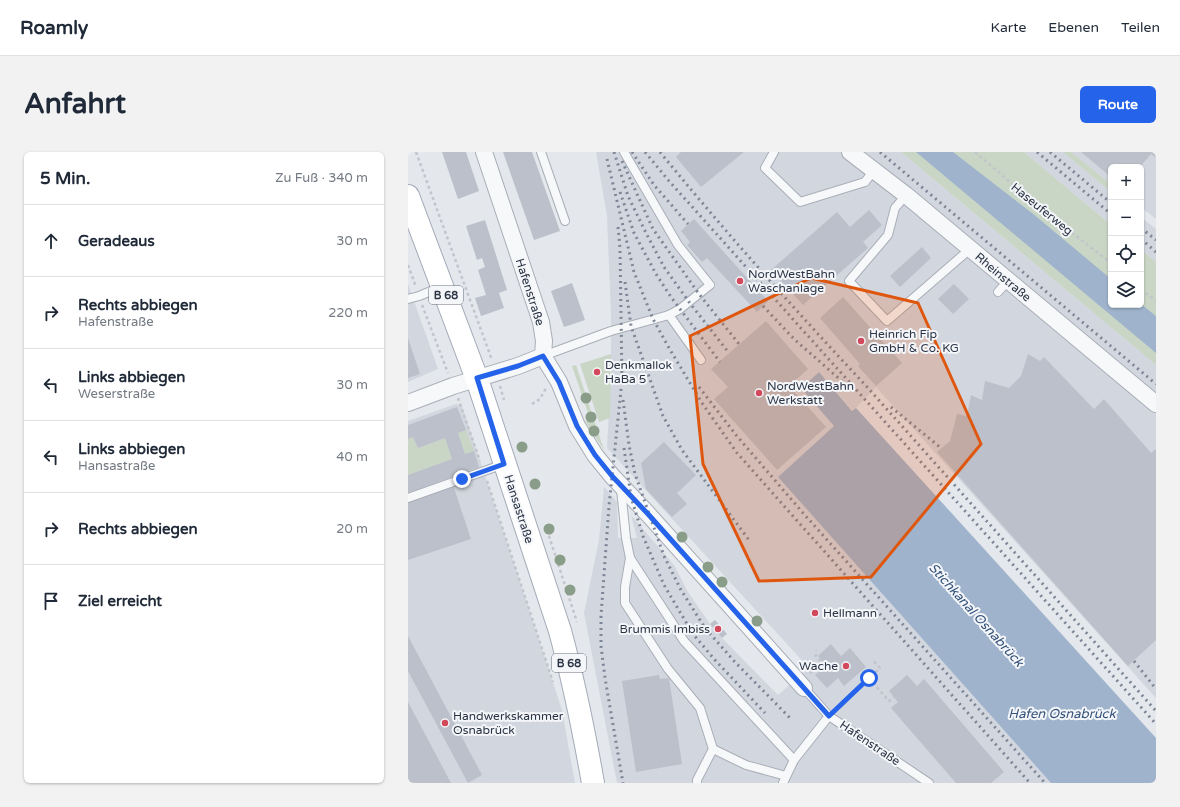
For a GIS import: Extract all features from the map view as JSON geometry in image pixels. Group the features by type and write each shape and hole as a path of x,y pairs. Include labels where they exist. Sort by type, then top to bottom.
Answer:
{"main road":[{"name":"Hansastraße","path":"408,196 417,228 442,287 487,376 504,464 560,631 583,725 593,783"}],"street":[{"name":"Hafenstraße","path":"484,152 541,322 544,341 543,356 559,382 577,426 592,451 621,486 806,681"},
{"name":"Rheinstraße","path":"850,152 906,195 970,249 1003,286 1156,404"},
{"path":"408,402 518,366 543,356"}],"lane":[{"path":"541,152 565,221"},
{"path":"543,356 611,331 669,315 680,309 710,285 678,245 624,152"},
{"path":"774,152 765,168 800,202 865,182 874,170"},
{"path":"906,195 895,208 888,235 849,281 887,321 970,249"},
{"path":"408,298 419,296 442,287"},
{"path":"669,315 701,360"},
{"path":"408,498 504,464"},
{"path":"621,486 626,538 630,558 625,587 626,603 668,669 700,708 714,749 746,765 784,779 794,760 829,716"},
{"path":"630,558 684,641 794,760"},
{"name":"Hafenstraße","path":"806,681 829,716 929,783"},
{"path":"697,783 697,780 714,749"}],"path":[{"path":"416,152 487,376"},
{"name":"Haseuferweg","path":"975,152 1045,212 1108,261"},
{"path":"408,265 445,364"},
{"path":"1144,291 1156,301"},
{"path":"462,406 555,688"},
{"path":"806,681 822,663 816,656 816,650"},
{"path":"829,716 880,668 872,659"},
{"path":"869,678 889,701 894,697"}],"highlighted area":[{"path":"811,278 918,303 981,444 871,577 759,581 703,464 690,336"}],"shaded area":[{"path":"596,152 901,152 1156,365 1156,698 876,387 853,411 819,372 801,388 834,426 778,477 1051,783 617,783 584,613 599,540 604,487 617,502 618,538 637,538 631,515 674,565 688,592 710,624 778,695 809,668 607,448 611,372 611,314 607,216"},
{"path":"1024,152 1063,152 1108,190 1108,222"},
{"path":"1071,152 1156,152 1156,219 1144,209 1144,164 1108,164 1108,182"},
{"path":"1144,219 1156,229 1156,262 1144,252"},
{"path":"408,284 438,369 408,382"},
{"path":"456,404 462,406 562,710 575,783 408,783 408,421"}],"green space":[{"path":"901,152 1024,152 1108,222 1108,308 1144,308 1144,252 1156,262 1156,365"},
{"path":"1063,152 1071,152 1108,182 1108,190"},
{"path":"611,354 610,418 599,422 580,364"},
{"path":"576,365 604,450 585,421 590,419 572,366"},
{"path":"466,430 474,451 465,454 458,433"},
{"path":"413,437 418,448 445,438 452,459 408,475 408,439"}],"water":[{"path":"916,152 953,152 1032,213 1108,276 1108,308 1144,308 1144,306 1156,316 1156,353"},
{"name":"Hafen Osnabrück","path":"819,372 852,411 856,408 1156,738 1156,783 1051,783 778,477 834,426 801,388"}],"building":[{"path":"442,152 466,152 479,191 458,199"},
{"path":"503,152 532,152 560,231 534,240"},
{"path":"681,152 744,152 701,187 676,157"},
{"path":"1081,152 1156,152 1155,157 1151,154 1143,164 1108,164 1108,174"},
{"path":"869,210 882,225 863,242 868,248 803,305 771,270 837,212 850,227"},
{"name":"NordWestBahn Waschanlage","path":"694,219 768,301 757,312 707,258 702,262 687,245 690,242 681,231"},
{"path":"485,220 507,290 499,293 504,308 481,316 475,298 486,295 478,270 485,267 482,258 477,260 466,226"},
{"path":"922,247 931,258 900,287 890,276"},
{"path":"572,283 585,320 564,327 551,291"},
{"path":"954,284 969,299 953,314 938,299"},
{"name":"Heinrich Fip GmbH & Co. KG","path":"843,297 902,363 876,386 858,366 860,364 820,318"},
{"name":"NordWestBahn Werkstatt","path":"766,321 808,369 789,386 826,427 777,470 714,399 728,387 711,369"},
{"path":"408,338 420,374 408,378"},
{"path":"1028,354 1040,361 1044,357 1094,409 1104,399 1151,453 1156,449 1156,640 1128,666 937,452 950,441 957,414 967,416 971,395 982,400 985,381 1009,388 1021,376"},
{"path":"457,407 466,430 458,433 465,454 474,451 479,467 408,493 408,475 452,459 445,438 418,448 413,437 408,439 408,425"},
{"path":"664,442 696,475 677,493 687,504 672,517 646,489 641,463"},
{"path":"453,485 471,539 408,560 408,500"},
{"name":"Brummis Imbiss","path":"715,620 727,634 722,638 710,624"},
{"name":"Handwerkskammer Osnabrück","path":"408,636 482,775 468,783 408,671"},
{"name":"Wache","path":"831,644 841,656 850,648 866,667 844,686 838,678 827,688 815,675 826,666 818,656"},
{"path":"659,675 660,679 669,678 682,764 636,772 622,681"},
{"path":"907,675 917,686 924,679 1004,772 991,783 956,783 891,708 898,702 889,691"},
{"name":"Handwerkskammer Osnabrück","path":"408,702 451,783 408,783"}],"railway":[{"path":"614,152 628,196 664,267 729,353"},
{"path":"632,152 654,185 688,224"},
{"path":"645,152 669,181 1156,724"},
{"path":"660,152 762,272 868,388 1156,711"},
{"path":"880,152 1156,384"},
{"path":"1037,152 1108,211"},
{"path":"1050,152 1108,200"},
{"path":"607,159 634,272 653,319 702,403 737,453 1030,783"},
{"path":"622,161 653,229 699,294 739,344"},
{"path":"620,192 634,233 656,274 671,297 720,362"},
{"path":"618,227 620,248 622,380 609,506 601,616 601,646 623,783"},
{"path":"1144,230 1156,240"},
{"path":"1144,242 1156,252"},
{"path":"625,282 631,326 663,416 682,450 749,540"},
{"path":"763,306 794,339 844,383"},
{"path":"699,387 736,435 803,513 1045,783"},
{"path":"623,400 629,445 635,474 664,556 681,590 705,628 734,661 790,718"},
{"path":"891,407 941,448"},
{"path":"624,448 631,497 643,536 664,585 693,634 715,660 765,713"},
{"path":"1134,661 1156,689"}],"place":[{"name":"NordWestBahn Waschanlage","path":"740,281"},
{"name":"Heinrich Fip GmbH & Co. KG","path":"861,341"},
{"name":"Denkmallok HaBa 5","path":"597,372"},
{"name":"NordWestBahn Werkstatt","path":"759,393"},
{"name":"Hellmann","path":"815,613"},
{"name":"Brummis Imbiss","path":"718,629"},
{"name":"Wache","path":"846,666"},
{"name":"Handwerkskammer Osnabrück","path":"445,723"}],"route":[{"path":"462,479 504,464 477,378 518,366 543,356 559,382 577,426 595,455 612,476 648,514 829,716 869,678"}],"water label":[{"name":"Stichkanal Osnabrück","path":"976,615"}]}
